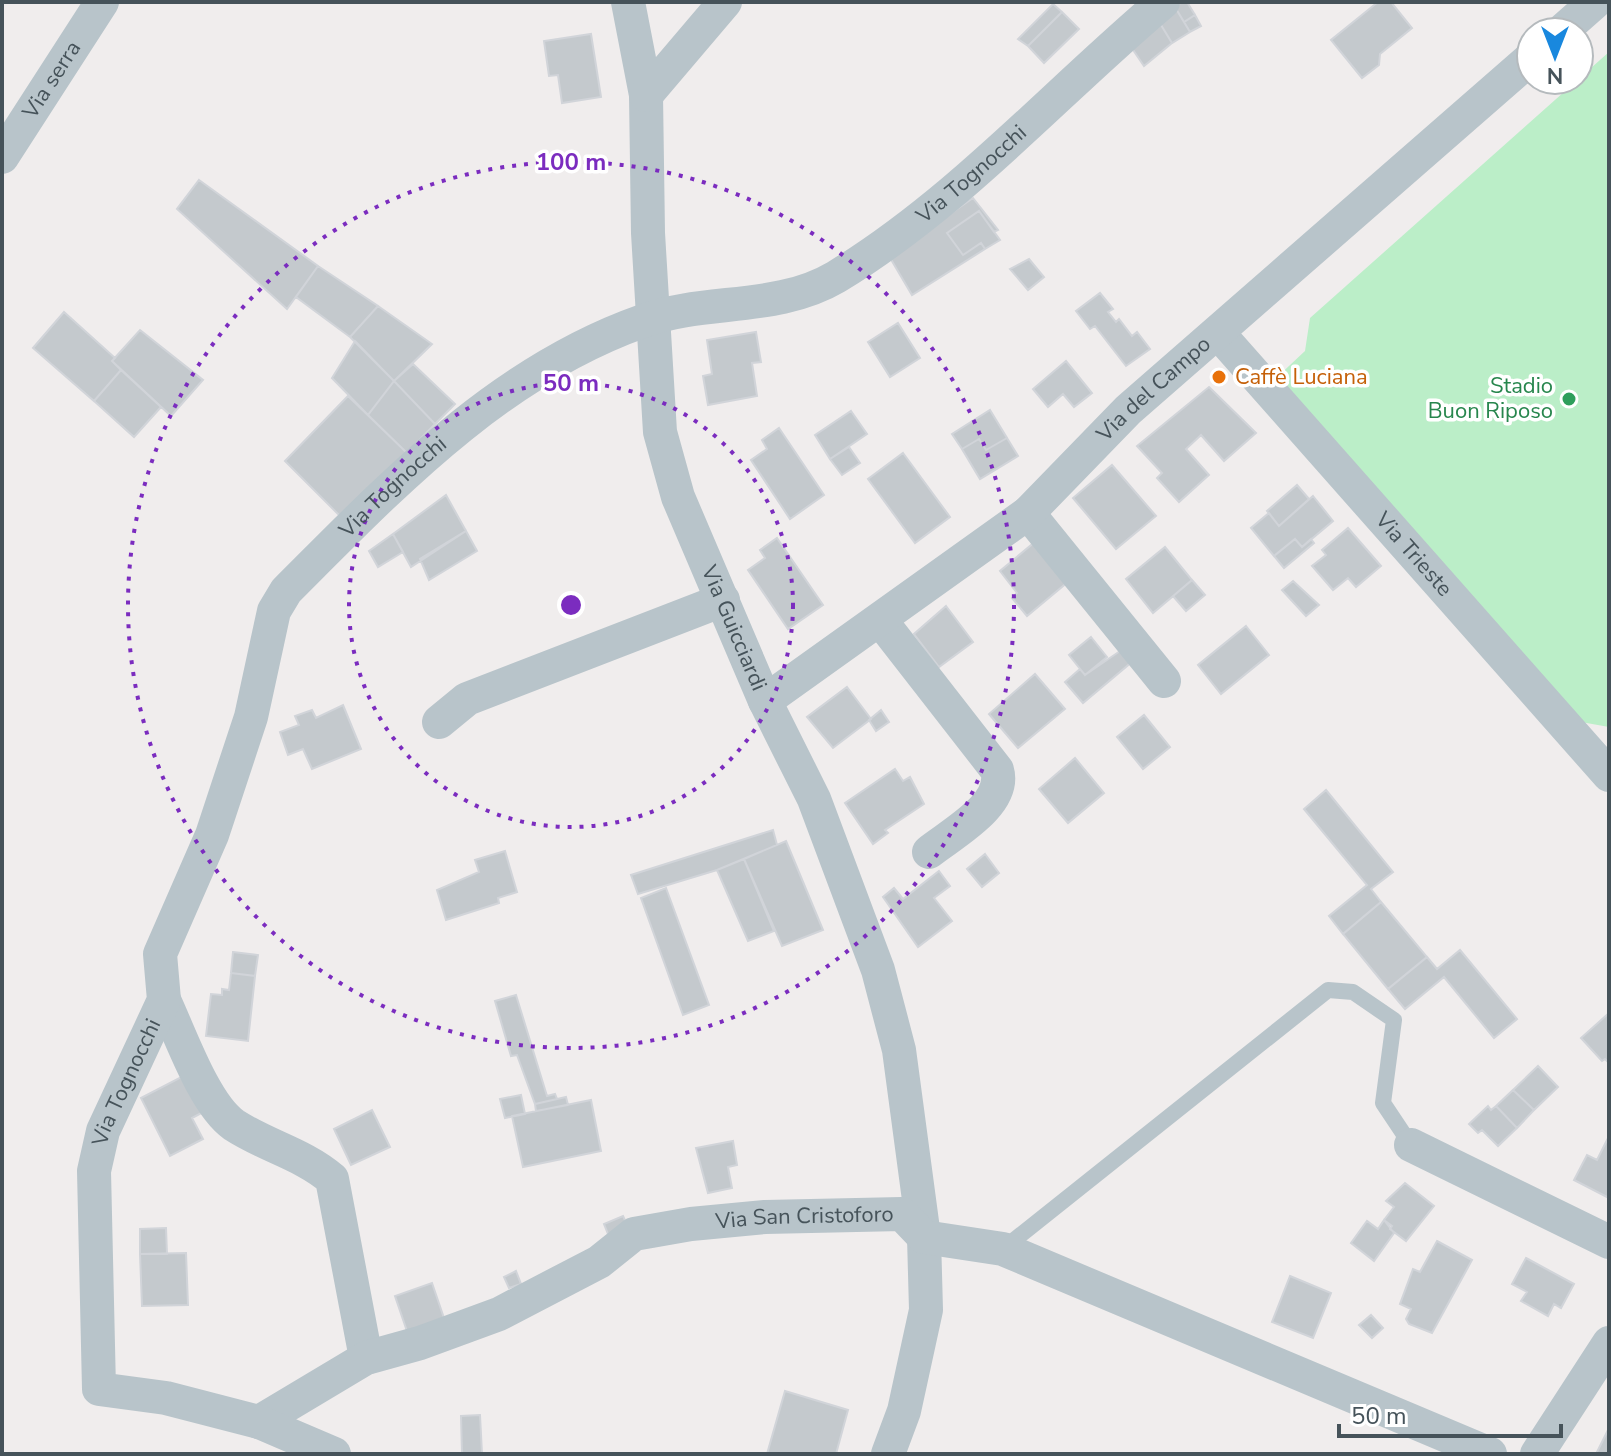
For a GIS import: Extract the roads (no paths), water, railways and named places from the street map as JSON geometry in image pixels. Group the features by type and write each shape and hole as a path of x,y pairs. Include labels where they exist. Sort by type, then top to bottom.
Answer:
{"street":[{"name":"Via serra","path":"2,157 102,2"},
{"name":"Via Guicciardi","path":"628,2 646,95 648,233 656,316 660,432 678,497 765,701 814,799 878,970 899,1050 924,1237 926,1310 904,1411 888,1454"},
{"path":"646,95 725,2"},
{"name":"Via Tognocchi","path":"259,1422 166,1398 99,1389 95,1334 99,1279 94,1171 103,1131 164,1000 160,954 212,835 251,717 274,611 286,591 403,476 524,379 567,352 656,316 788,296 834,278 996,158 1102,53 1163,2"},
{"path":"1579,16 1595,2"},
{"name":"Via del Campo","path":"765,701 1028,513 1128,410 1219,334 1515,72"},
{"name":"Via Trieste","path":"1219,334 1607,768"},
{"path":"1028,513 1164,681"},
{"path":"439,722 467,699 723,600"},
{"path":"881,621 997,770 1000,780 994,799 929,852"},
{"path":"164,1000 213,1102 232,1123 313,1163 332,1179 366,1358"},
{"path":"1411,1145 1609,1242"},
{"name":"Via San Cristoforo","path":"259,1422 366,1358 420,1343 499,1314 599,1262 634,1234 691,1224 765,1217 902,1214 924,1237 1003,1249 1490,1454"},
{"path":"1537,1454 1609,1343"},
{"path":"259,1422 334,1454"}],"lane":[{"path":"1003,1249 1328,990 1353,992 1394,1020 1383,1103 1411,1145"}],"place":[{"name":"Caffè Luciana","path":"1219,377"},
{"name":"Stadio Buon Riposo","path":"1569,399"}]}
